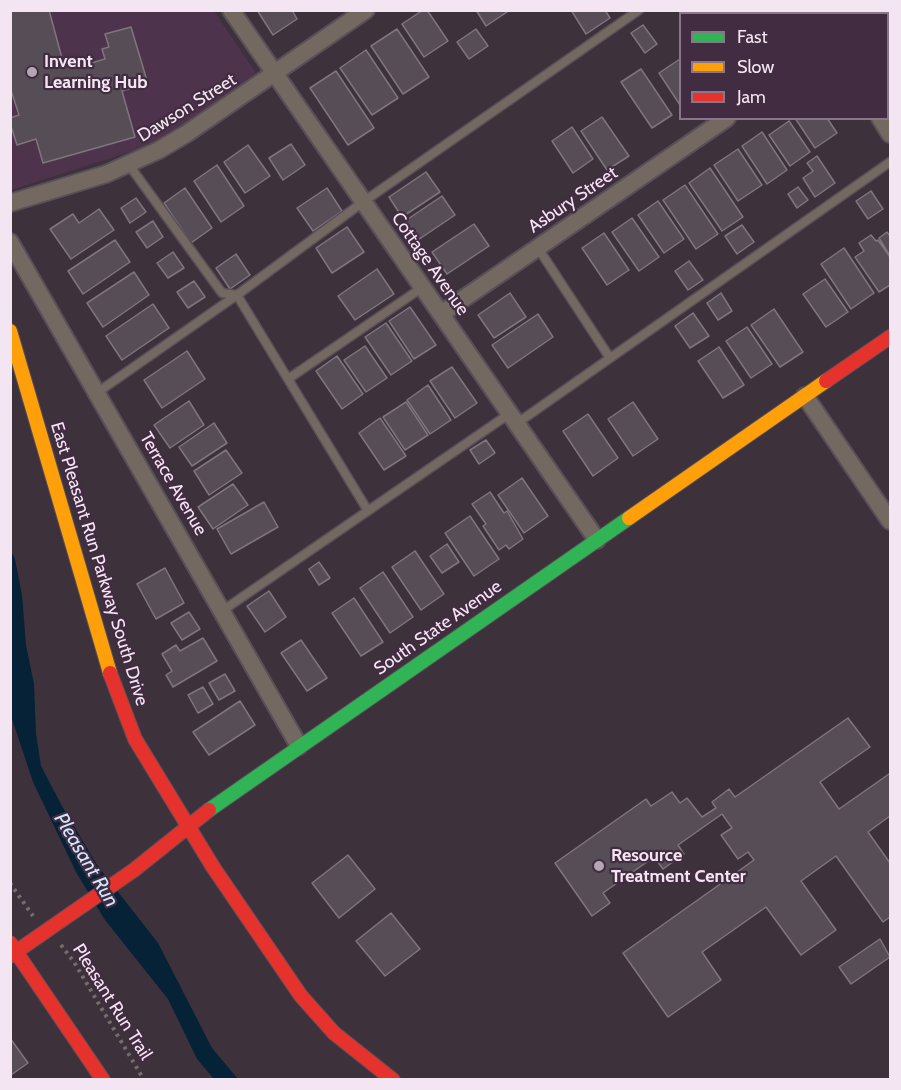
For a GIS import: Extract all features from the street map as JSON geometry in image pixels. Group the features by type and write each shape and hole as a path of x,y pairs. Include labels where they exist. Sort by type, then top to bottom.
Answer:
{"street":[{"name":"Cottage Avenue","path":"231,10 597,540"},
{"name":"Dawson Street","path":"10,203 106,174 129,165 180,138 366,10"},
{"name":"Asbury Street","path":"441,314 724,120"},
{"path":"881,120 891,134"},
{"name":"Terrace Avenue","path":"10,242 299,746"},
{"name":"East Pleasant Run Parkway South Drive","path":"10,332 101,646 135,739 213,867 301,996 334,1033 393,1080"},
{"name":"South State Avenue","path":"12,950 50,929 134,870 214,806 299,746 891,337"},
{"path":"805,396 891,521"},
{"path":"12,950 103,1080"}],"lane":[{"path":"98,392 237,295 363,202 639,10"},
{"path":"222,611 368,511 610,358 891,162"},
{"path":"129,165 222,293 237,295"},
{"path":"538,248 610,358"},
{"path":"288,379 423,287"},
{"path":"237,295 368,511"}],"path":[{"name":"Pleasant Run Trail","path":"10,883 50,929 74,962 144,1080"}],"shaded area":[{"path":"11,11 214,11 256,73 158,143 11,190"}],"water":[{"name":"Pleasant Run","path":"10,549 15,559 22,595 26,645 34,684 36,734 41,766 97,865 158,943 212,1048 238,1079 214,1079 197,1059 168,999 105,920 76,872 33,782 11,716"}],"building":[{"path":"10,10 49,10 63,62 72,60 74,68 105,59 102,49 109,47 105,34 131,27 148,84 122,91 135,137 43,163 36,139 17,145 10,123 10,118 19,115 10,87"},
{"path":"257,10 292,10 297,19 273,35"},
{"path":"423,10 427,10 448,41 424,57 402,24"},
{"path":"476,10 510,10 486,26"},
{"path":"571,10 605,10 610,18 586,34"},
{"path":"739,10 779,10 780,12 737,12"},
{"path":"643,25 657,44 645,53 631,33"},
{"path":"397,29 429,77 403,94 371,46"},
{"path":"476,29 488,46 469,59 457,42"},
{"path":"366,50 398,98 372,115 340,68"},
{"path":"679,60 679,103 659,73"},
{"path":"889,68 890,70 889,99"},
{"path":"641,69 672,115 652,128 621,82"},
{"path":"336,71 374,128 348,145 310,88"},
{"path":"602,117 629,156 607,170 581,131"},
{"path":"796,120 828,120 837,133 815,148"},
{"path":"789,121 810,152 790,166 769,135"},
{"path":"572,127 593,159 573,173 552,141"},
{"path":"762,132 787,170 767,184 742,146"},
{"path":"291,144 305,165 283,180 269,158"},
{"path":"248,145 270,176 245,193 224,162"},
{"path":"738,149 762,185 738,201 714,165"},
{"path":"817,156 835,183 815,197 803,178 813,171 807,163"},
{"path":"217,165 244,206 221,222 194,181"},
{"path":"710,168 743,217 722,231 689,183"},
{"path":"426,172 440,192 402,217 389,197"},
{"path":"685,185 718,234 696,249 663,200"},
{"path":"798,187 808,200 797,208 788,194"},
{"path":"185,188 212,228 191,243 164,203"},
{"path":"327,188 342,211 313,231 297,208"},
{"path":"871,191 883,209 868,219 856,201"},
{"path":"442,196 455,215 418,240 405,221"},
{"path":"136,198 146,212 130,223 121,208"},
{"path":"658,201 684,239 664,253 638,215"},
{"path":"99,209 114,230 71,259 50,229 73,214 79,223"},
{"path":"632,218 659,257 639,271 612,232"},
{"path":"153,221 163,237 147,248 136,232"},
{"path":"474,224 489,246 447,274 432,252"},
{"path":"742,225 754,242 737,254 725,236"},
{"path":"347,227 364,252 332,273 316,248"},
{"path":"887,232 890,236 890,256 879,238"},
{"path":"604,233 629,270 607,285 582,248"},
{"path":"871,235 876,241 878,240 890,257 890,285 879,292 855,257 864,251 859,243"},
{"path":"115,240 130,262 83,294 68,271"},
{"path":"844,248 874,293 851,309 821,264"},
{"path":"173,252 184,268 168,278 157,263"},
{"path":"236,254 250,275 230,289 216,268"},
{"path":"689,261 703,280 688,290 675,271"},
{"path":"377,269 394,294 355,320 338,296"},
{"path":"134,272 149,295 103,327 87,303"},
{"path":"825,279 848,312 826,327 803,294"},
{"path":"194,281 205,297 188,308 177,292"},
{"path":"510,293 526,317 494,338 478,315"},
{"path":"721,293 732,311 718,320 707,303"},
{"path":"153,304 169,328 122,360 106,336"},
{"path":"410,307 436,345 414,359 389,321"},
{"path":"774,309 803,352 780,367 751,325"},
{"path":"693,313 709,336 690,348 675,326"},
{"path":"538,314 553,337 508,368 492,345"},
{"path":"386,323 412,361 391,375 365,337"},
{"path":"747,327 772,364 751,378 726,341"},
{"path":"365,346 387,378 366,392 344,360"},
{"path":"719,347 744,385 723,398 698,361"},
{"path":"187,351 205,379 162,408 144,380"},
{"path":"337,356 363,394 342,409 316,371"},
{"path":"452,367 477,403 455,418 430,381"},
{"path":"428,385 451,420 430,434 407,400"},
{"path":"189,401 204,425 170,448 154,425"},
{"path":"406,402 428,435 405,450 383,417"},
{"path":"633,402 658,439 633,456 608,419"},
{"path":"588,414 618,458 593,476 563,431"},
{"path":"380,418 406,456 384,470 359,433"},
{"path":"214,423 227,443 192,466 179,447"},
{"path":"486,440 495,453 479,464 470,450"},
{"path":"226,450 242,473 209,495 194,471"},
{"path":"522,478 548,516 524,533 498,495"},
{"path":"233,484 248,505 213,529 198,507"},
{"path":"490,492 504,513 507,511 523,539 509,549 506,545 499,550 483,526 486,524 472,504"},
{"path":"264,502 278,527 231,554 217,529"},
{"path":"470,516 499,559 474,576 445,533"},
{"path":"447,544 459,562 442,573 430,556"},
{"path":"415,551 444,594 421,610 392,567"},
{"path":"319,562 330,578 319,585 309,569"},
{"path":"165,568 184,603 156,619 137,584"},
{"path":"383,572 413,617 390,633 360,588"},
{"path":"269,591 286,617 265,632 247,606"},
{"path":"354,598 383,642 361,656 332,613"},
{"path":"189,612 200,629 182,640 171,623"},
{"path":"203,638 217,661 173,687 166,675 172,671 162,654 176,645 180,651"},
{"path":"301,640 327,678 307,691 281,653"},
{"path":"225,674 235,691 219,700 209,683"},
{"path":"203,687 213,704 198,713 188,695"},
{"path":"240,701 255,725 209,755 193,732"},
{"name":"Resource Treatment Center","path":"848,718 870,747 820,782 839,809 890,775 890,816 868,832 890,863 890,917 883,922 836,856 801,881 836,930 801,955 766,907 702,952 721,980 668,1017 623,953 754,860 748,852 738,859 721,835 732,828 722,814 678,845 684,854 663,869 654,857 603,893 610,903 592,916 555,863 646,799 651,806 672,792 680,803 687,798 702,817 716,808 712,802 729,789 735,797"},
{"path":"348,855 375,889 339,918 312,883"},
{"path":"391,913 420,949 385,976 356,941"},
{"path":"880,939 890,957 851,984 839,967"},
{"path":"10,1038 28,1063 11,1075 10,1074"}],"traffic: fast":[{"path":"209,810 629,518"}],"traffic: slow":[{"path":"10,331 110,673"},
{"path":"629,518 826,381"}],"traffic: jam":[{"path":"826,381 890,337"},
{"path":"110,673 135,739 213,867 301,996 334,1033 393,1080"},
{"path":"10,956 134,870 209,810"},
{"path":"10,943 103,1080"}],"place":[{"name":"Invent Learning Hub","path":"32,72"},
{"name":"Resource Treatment Center","path":"599,866"}]}
